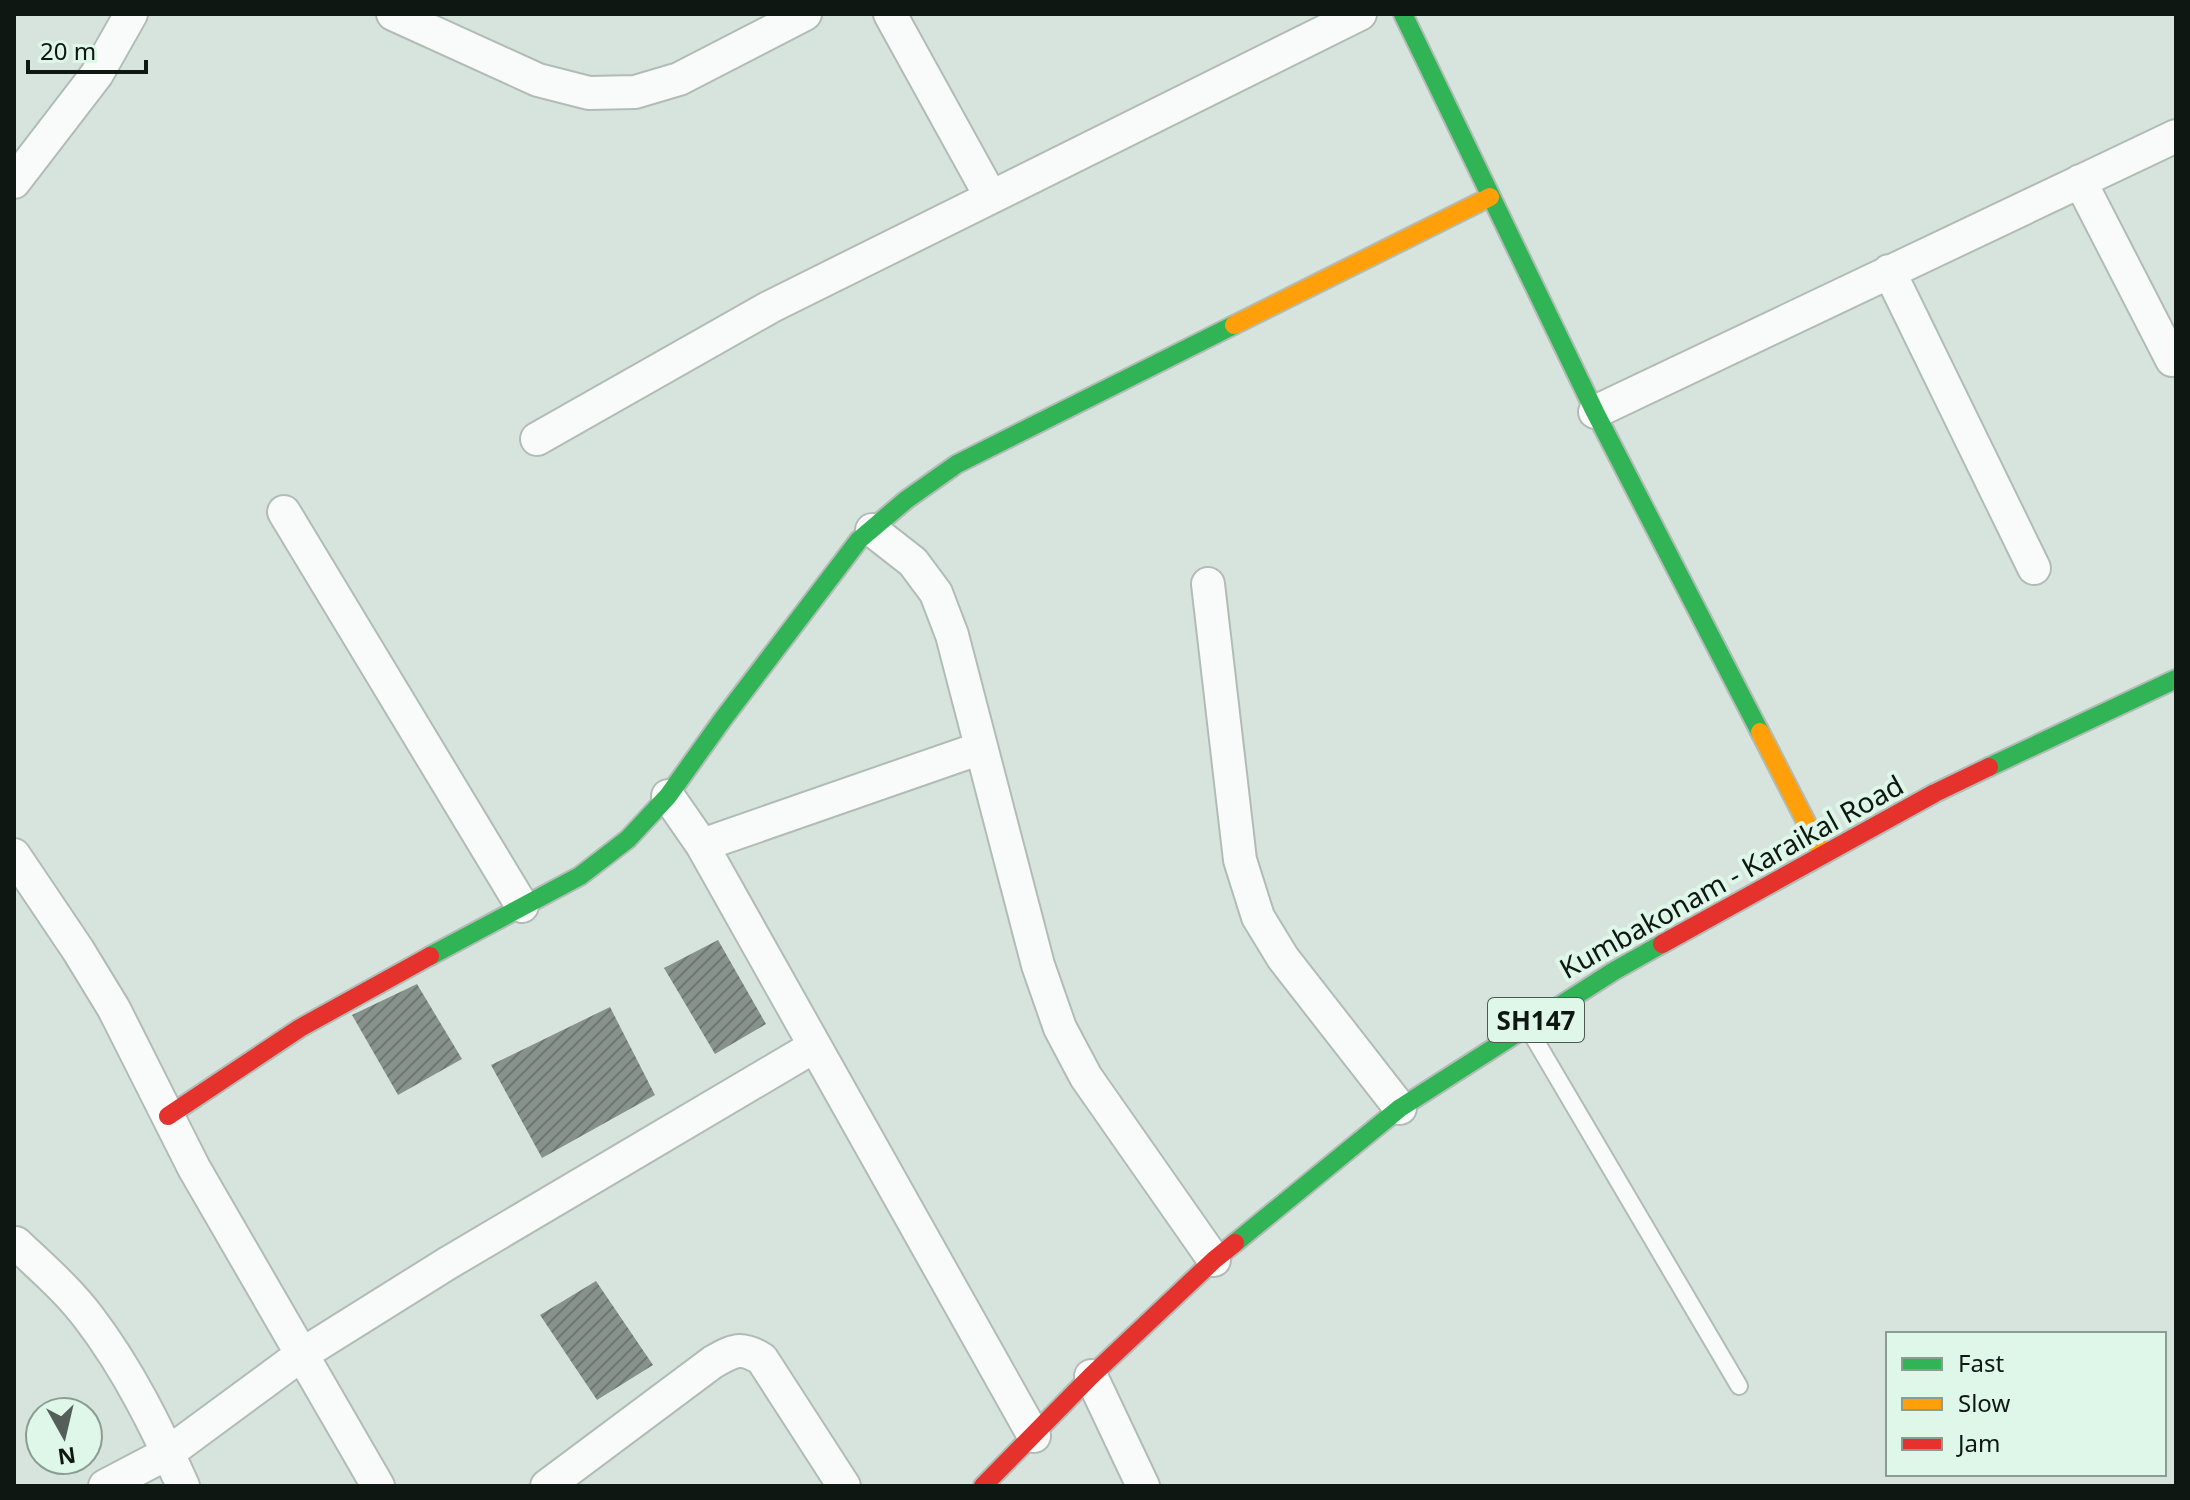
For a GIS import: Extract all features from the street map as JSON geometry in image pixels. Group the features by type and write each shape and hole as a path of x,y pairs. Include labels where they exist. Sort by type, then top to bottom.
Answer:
{"street":[{"path":"14,182 97,74 131,14"},
{"path":"393,14 538,80 589,93 635,92 679,79 805,14"},
{"path":"890,14 991,197"},
{"path":"537,439 770,307 1360,14"},
{"path":"1403,14 1595,412 1823,855"},
{"path":"1595,412 2176,136"},
{"path":"2080,181 2172,360"},
{"path":"168,1116 300,1028 580,876 628,839 668,796 859,540 906,500 957,464 1490,197"},
{"path":"1889,271 2034,568"},
{"path":"284,512 522,906"},
{"path":"872,530 913,562 936,593 952,635 1038,965 1060,1028 1086,1077 1214,1260"},
{"path":"1208,584 1240,860 1258,917 1283,958 1400,1108"},
{"name":"Kumbakonam - Karaikal Road","path":"983,1486 1091,1376 1214,1260 1400,1108 1614,971 1935,793 2176,679"},
{"path":"702,845 981,748"},
{"path":"668,796 702,845 1034,1436"},
{"path":"14,855 114,1009 194,1168 378,1486"},
{"path":"105,1486 168,1453 301,1355 448,1263 815,1046"},
{"path":"15,1242 52,1276 88,1317 122,1365 183,1486"},
{"path":"547,1486 713,1362 729,1353 748,1350 768,1367 844,1486"},
{"path":"1091,1376 1143,1486"}],"lane":[{"path":"1527,1026 1739,1386"}],"building":[{"path":"718,940 766,1024 715,1054 664,968"},
{"path":"417,984 462,1059 398,1095 352,1015"},
{"path":"610,1007 655,1095 542,1158 491,1065"},
{"path":"596,1281 653,1365 597,1400 540,1315"}],"traffic: fast":[{"path":"1403,14 1595,412 1760,732"},
{"path":"430,956 580,876 628,839 668,796 859,540 906,500 957,464 1234,325"},
{"path":"1989,767 2176,679"},
{"path":"1235,1243 1400,1108 1614,971 1662,944"}],"traffic: slow":[{"path":"1234,325 1490,197"},
{"path":"1760,732 1823,855"}],"traffic: jam":[{"path":"1662,944 1935,793 1989,767"},
{"path":"168,1116 300,1028 430,956"},
{"path":"983,1486 1091,1376 1235,1243"}]}
